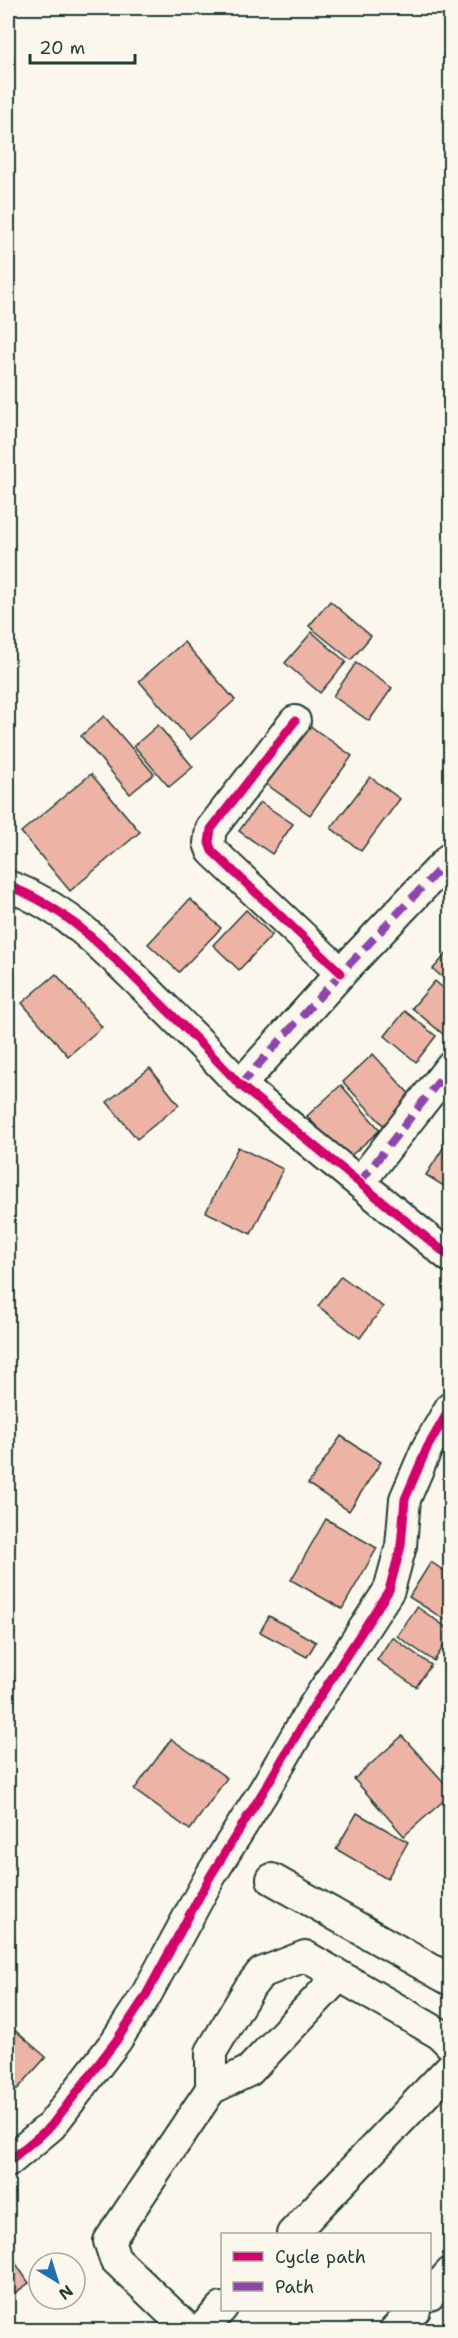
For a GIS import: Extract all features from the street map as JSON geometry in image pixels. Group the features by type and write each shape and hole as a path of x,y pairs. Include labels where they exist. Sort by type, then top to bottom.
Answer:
{"street":[{"path":"295,721 211,830 209,843 212,851 341,973"},
{"path":"240,1085 341,973 450,858"},
{"path":"8,886 29,894 88,932 213,1055 240,1085 450,1257"},
{"path":"360,1182 450,1067"},
{"path":"8,2162 51,2126 117,2042 145,1997 211,1875 313,1707 389,1590 401,1546 405,1499 427,1449 450,1408"},
{"path":"272,1878 450,1980"},
{"path":"211,2089 211,2052 250,1987 261,1973 305,1956 440,2034 450,2044"},
{"path":"189,2331 115,2259 109,2241 211,2089 249,2071 339,1976"},
{"path":"294,2233 450,2068"},
{"path":"431,2293 450,2273"},
{"path":"201,2331 221,2309"},
{"path":"395,2331 415,2311"}],"building":[{"path":"330,601 371,636 351,660 309,626"},
{"path":"312,632 346,662 320,693 285,663"},
{"path":"184,642 235,700 190,740 139,681"},
{"path":"356,663 392,688 369,721 333,696"},
{"path":"104,716 154,774 130,794 81,736"},
{"path":"158,725 193,767 169,787 134,746"},
{"path":"309,725 352,756 310,815 266,784"},
{"path":"91,774 140,832 70,891 21,832"},
{"path":"370,777 400,799 361,851 331,828"},
{"path":"260,802 293,824 272,854 239,831"},
{"path":"190,899 221,928 179,972 148,944"},
{"path":"246,910 272,935 239,970 213,945"},
{"path":"450,950 450,984 433,969"},
{"path":"56,974 102,1027 68,1056 22,1003"},
{"path":"435,981 450,994 450,1040 412,1008"},
{"path":"405,1011 436,1036 416,1062 385,1036"},
{"path":"373,1054 413,1098 383,1125 343,1082"},
{"path":"150,1068 179,1105 137,1139 107,1102"},
{"path":"341,1085 380,1130 346,1160 307,1116"},
{"path":"450,1137 450,1190 426,1175"},
{"path":"238,1147 283,1169 251,1234 206,1212"},
{"path":"341,1276 383,1307 360,1338 318,1306"},
{"path":"341,1436 381,1462 349,1511 308,1484"},
{"path":"326,1519 377,1548 342,1609 291,1580"},
{"path":"431,1562 450,1575 450,1623 409,1597"},
{"path":"417,1607 450,1630 450,1637 434,1661 397,1636"},
{"path":"269,1616 316,1642 307,1657 260,1632"},
{"path":"392,1637 431,1665 416,1687 377,1660"},
{"path":"402,1736 450,1789 450,1795 404,1836 354,1779"},
{"path":"171,1739 227,1778 190,1830 134,1790"},
{"path":"357,1813 408,1842 387,1879 336,1849"},
{"path":"11,2027 46,2057 14,2093 8,2088 8,2031"},
{"path":"8,2252 27,2280 27,2284 8,2298"}],"marked path":[{"path":"240,1085 341,973 450,858"},
{"path":"360,1182 450,1067"}],"cycle path":[{"path":"295,721 211,829 209,843 212,851 341,973"},
{"path":"8,886 48,905 84,931 118,961 240,1085 450,1257"},
{"path":"8,2162 51,2126 116,2041 145,1997 211,1875 313,1707 389,1590 401,1546 405,1499 427,1448 450,1408"}]}
